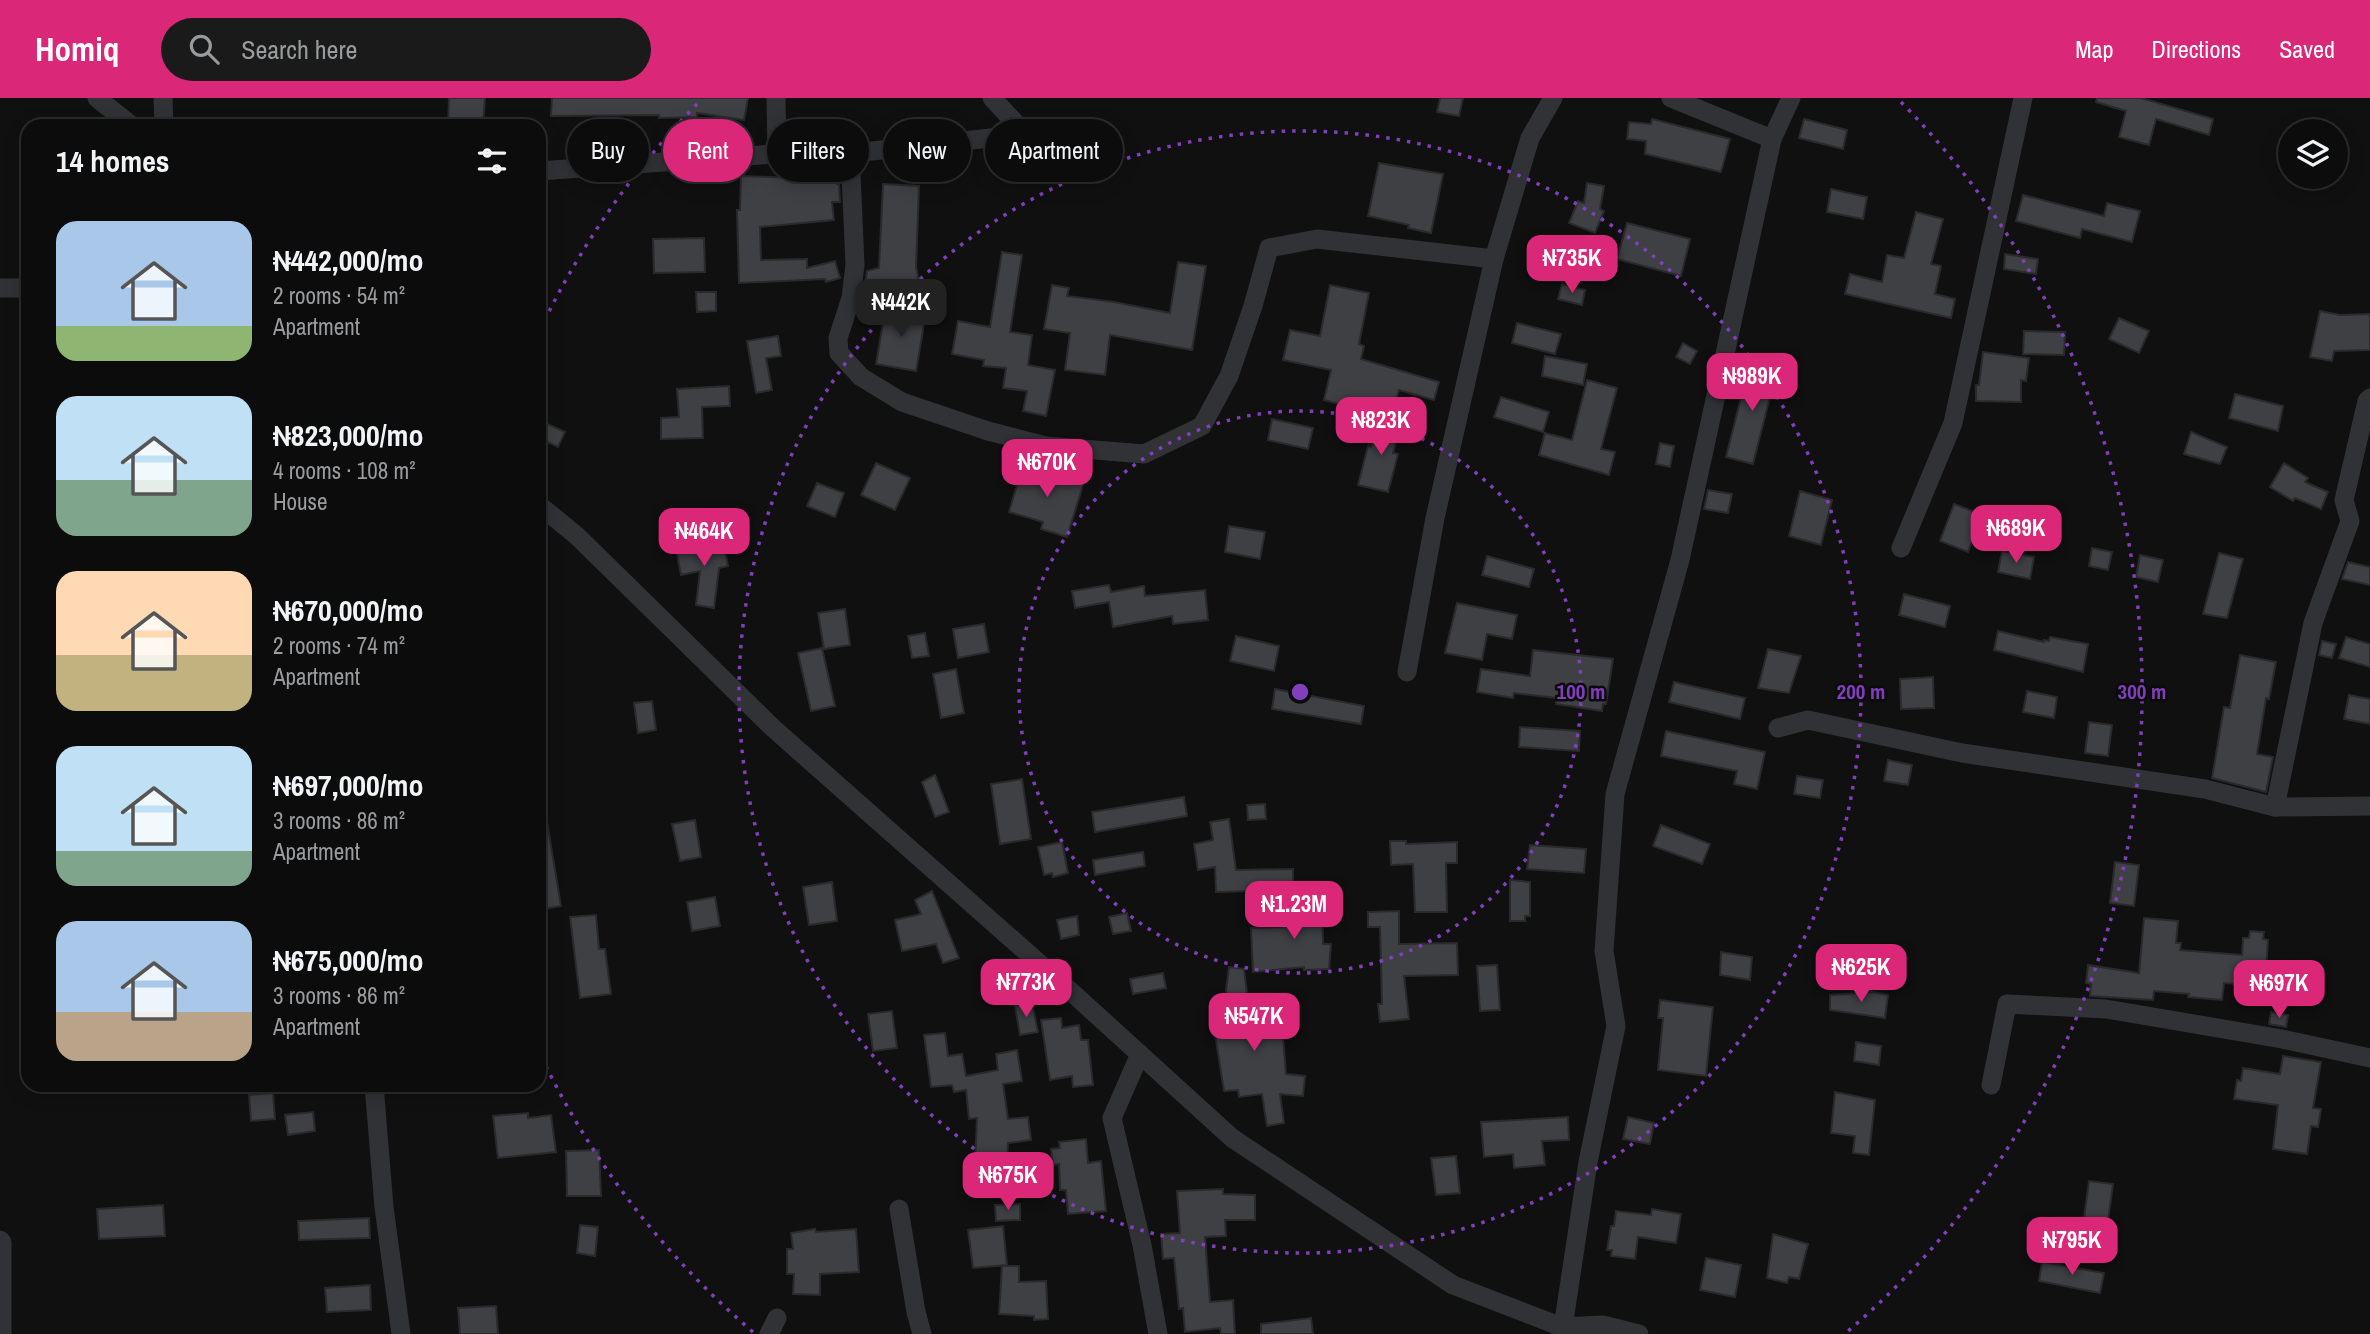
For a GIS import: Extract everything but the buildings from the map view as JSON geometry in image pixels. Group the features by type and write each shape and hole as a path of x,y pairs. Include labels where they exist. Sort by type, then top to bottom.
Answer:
{"street":[{"path":"97,98 123,119"},
{"path":"163,98 164,119"},
{"path":"776,98 776,119"},
{"path":"869,151 1018,135 1022,130 992,98"},
{"path":"1407,672 1434,518 1494,259 1530,138 1553,98"},
{"path":"1671,98 1772,139"},
{"path":"1562,1330 1588,1162 1616,1026 1604,951 1615,794 1680,560 1772,139 1791,98"},
{"path":"1900,548 1953,423 2023,98"},
{"path":"546,170 767,155"},
{"path":"851,182 855,265 851,298 838,338 839,353 861,377 902,402 1046,446 1144,454 1202,426 1229,376 1269,248 1317,239 1494,259"},
{"path":"0,288 21,289"},
{"path":"2275,807 2314,623 2350,522 2344,500 2370,397"},
{"path":"546,511 576,536 773,728 1232,1138 1453,1285 1562,1330 1603,1325 1639,1334"},
{"path":"1778,728 1808,720 1962,753 2205,789 2275,807 2370,806"},
{"path":"1992,1085 2007,1004 2106,1009 2370,1058"},
{"path":"1140,1054 1112,1118 1142,1245 1158,1334"},
{"path":"375,1092 384,1207 401,1334"},
{"path":"899,1209 922,1334"},
{"path":"0,1240 2,1334"}]}
